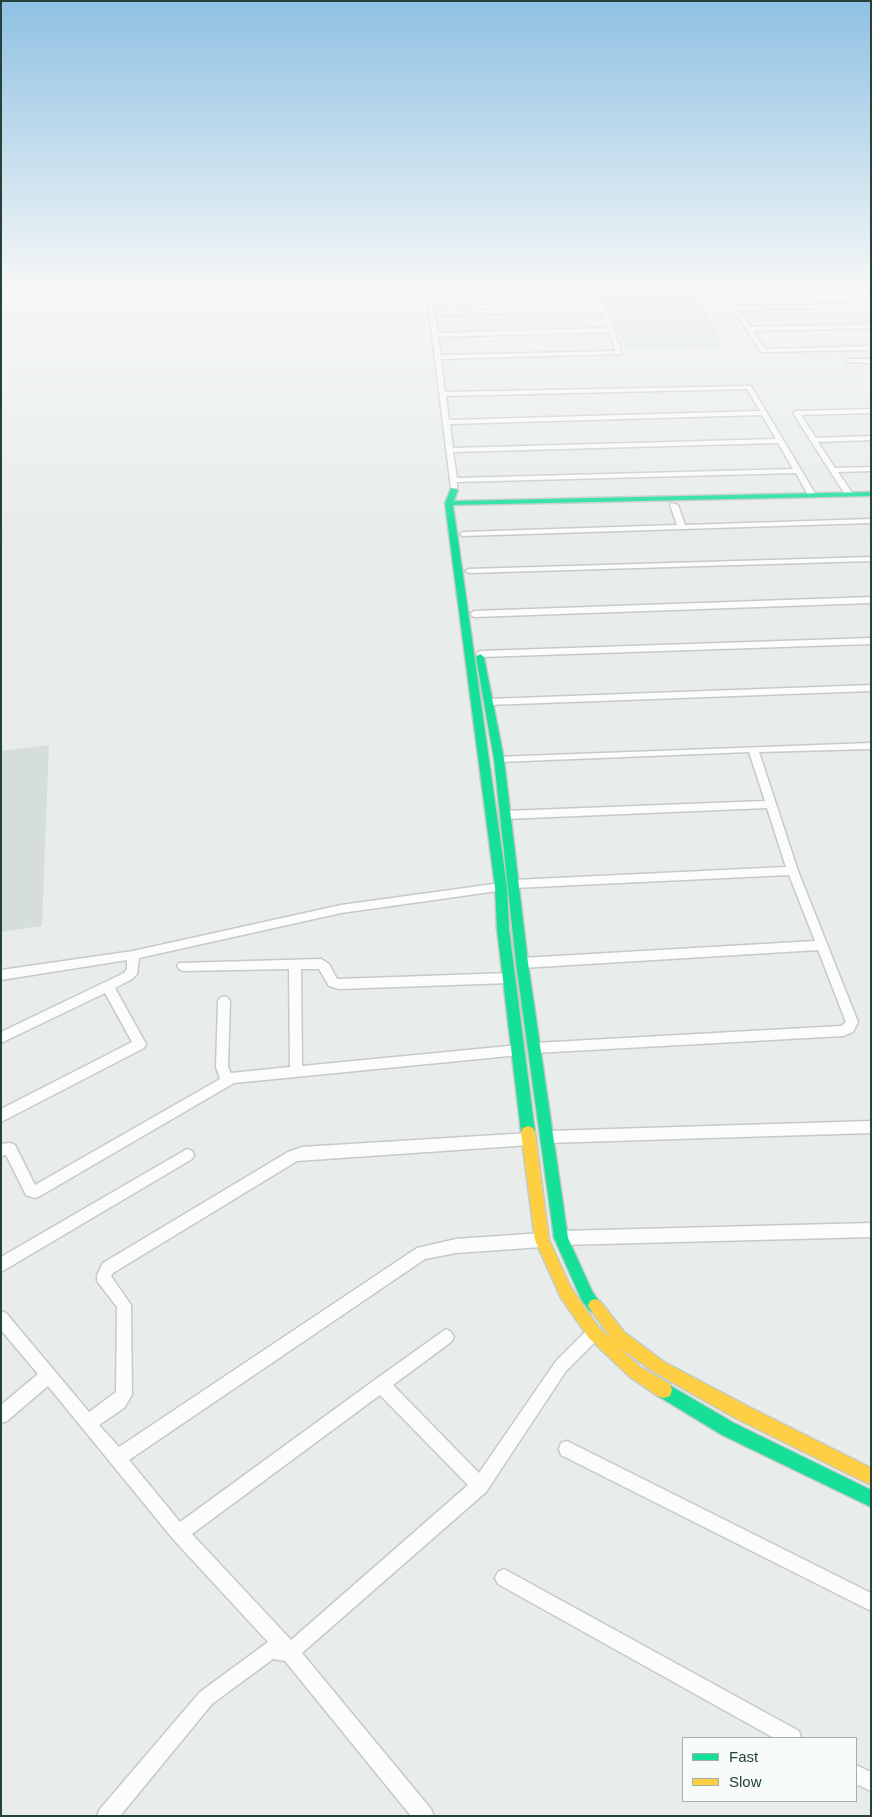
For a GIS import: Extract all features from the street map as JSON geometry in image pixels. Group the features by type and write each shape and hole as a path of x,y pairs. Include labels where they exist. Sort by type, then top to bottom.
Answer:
{"street":[{"path":"440,372 454,485 455,508 478,677 509,978 542,1240 566,1293 594,1333 635,1372 728,1429 871,1499"},
{"path":"443,394 749,387 812,495"},
{"path":"849,494 796,413 871,411"},
{"path":"446,422 765,413"},
{"path":"814,440 871,438"},
{"path":"450,450 781,441"},
{"path":"833,470 871,469"},
{"path":"454,485 798,471"},
{"path":"455,508 871,494"},
{"path":"455,508 871,500"},
{"path":"674,504 682,527"},
{"path":"455,508 464,534 480,654 478,677 488,702 498,759 522,963 561,1238 587,1296 620,1337 659,1367 743,1413 871,1478"},
{"path":"464,534 871,521"},
{"path":"469,571 871,559"},
{"path":"474,614 871,600"},
{"path":"480,654 871,641"},
{"path":"488,702 871,688"},
{"path":"498,759 753,748 871,746"},
{"path":"535,1048 843,1031 849,1028 852,1022 793,871 753,748"},
{"path":"506,815 771,804"},
{"path":"514,884 793,871"},
{"path":"1,975 133,955 341,909 501,887"},
{"path":"522,963 821,945"},
{"path":"1,1038 128,976 133,971 133,955"},
{"path":"295,964 296,1072"},
{"path":"183,966 321,964 325,967 332,983 340,984 509,978"},
{"path":"1,1116 140,1044 108,987"},
{"path":"224,1001 222,1068 227,1081"},
{"path":"1,1150 10,1148 31,1191 35,1192 227,1081 241,1077 519,1050"},
{"path":"524,1099 542,1097"},
{"path":"548,1137 871,1127"},
{"path":"88,1423 118,1402 124,1395 124,1305 104,1281 104,1275 108,1268 293,1156 302,1153 529,1139"},
{"path":"1,1265 186,1155"},
{"path":"561,1238 871,1230"},
{"path":"117,1458 422,1253 456,1246 542,1240"},
{"path":"1,1318 180,1533 290,1652 424,1816"},
{"path":"107,1816 206,1698 270,1650 290,1652 480,1486 561,1366 594,1333"},
{"path":"180,1533 446,1338"},
{"path":"1,1415 49,1375"},
{"path":"381,1384 480,1486"},
{"path":"567,1449 871,1602"},
{"path":"504,1578 790,1737"},
{"path":"857,1775 871,1782"}],"shaded area":[{"path":"49,745 42,926 1,932 1,751"}],"traffic: fast":[{"path":"454,490 449,503 501,887 503,929 528,1132"},
{"path":"449,503 871,494"},
{"path":"480,657 499,759 522,963 561,1238 587,1296 595,1306"},
{"path":"664,1390 728,1429 871,1499"}],"traffic: slow":[{"path":"528,1132 542,1240 566,1293 594,1333 635,1372 664,1390"},
{"path":"595,1306 619,1337 659,1367 743,1413 871,1477"}]}
